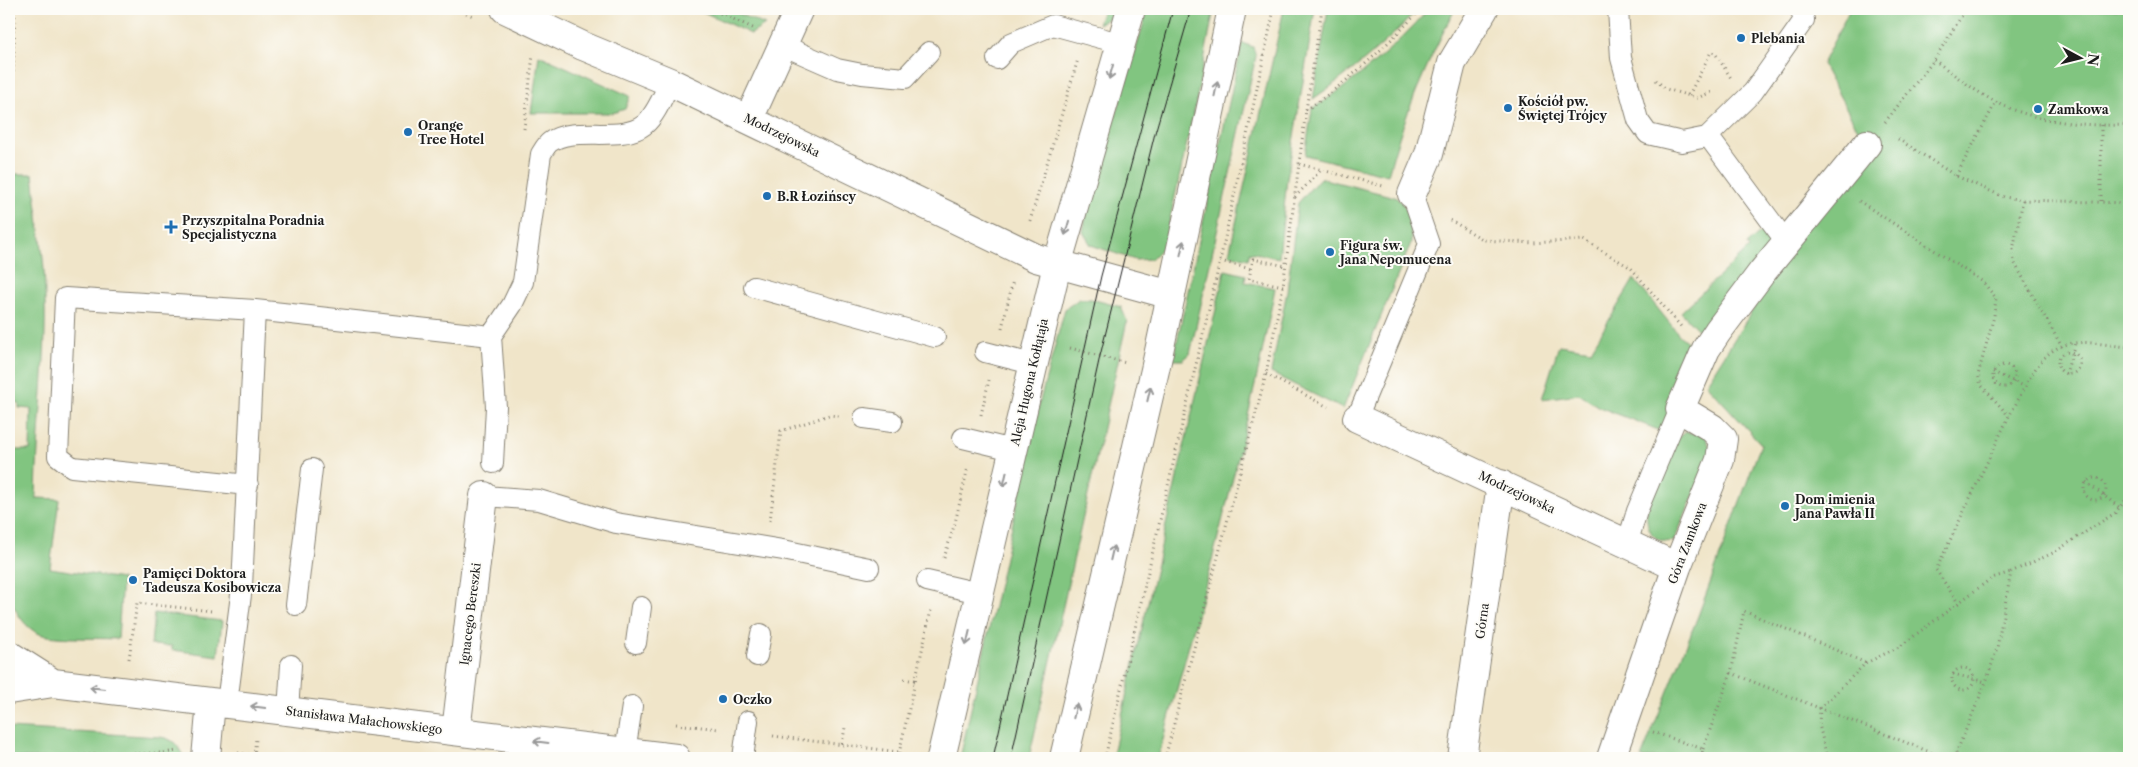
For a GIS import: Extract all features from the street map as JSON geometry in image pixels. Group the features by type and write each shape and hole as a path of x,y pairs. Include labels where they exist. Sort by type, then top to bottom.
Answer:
{"street":[{"name":"Modrzejowska","path":"506,9 583,46 670,82 749,119 1036,258 1171,296"},
{"path":"749,119 799,9"},
{"name":"Aleja Hugona Kołłątaja","path":"939,757 1057,265 1119,43 1131,9"},
{"path":"1064,758 1155,370 1232,9"},
{"path":"1412,194 1429,154 1452,63 1484,9"},
{"path":"1680,409 1696,340 1787,243 1867,144"},
{"name":"Góra Zamkowa","path":"1611,758 1677,567 1720,460 1723,439 1712,428 1680,409"},
{"name":"Modrzejowska","path":"1357,418 1677,567"},
{"name":"Górna","path":"1462,758 1501,484"},
{"name":"Ignacego Bereszki","path":"456,731 484,496"},
{"name":"Stanisława Małachowskiego","path":"9,655 52,683"},
{"name":"Stanisława Małachowskiego","path":"9,690 52,683 676,758"},
{"path":"206,758 219,703"}],"lane":[{"path":"1618,9 1621,58 1638,120 1648,134 1682,142 1708,136 1752,92 1804,20 1800,9"},
{"path":"997,59 1011,43 1053,25 1119,43"},
{"path":"782,45 837,69 862,74 905,78 929,52"},
{"path":"493,463 496,407 491,336 512,305 523,282 541,154 550,142 565,136 632,130 643,125 652,116 670,82"},
{"path":"1708,136 1787,243"},
{"path":"1357,418 1429,244 1412,194"},
{"path":"754,287 935,337"},
{"path":"248,485 72,467 58,456 66,298 255,310 491,336"},
{"path":"219,703 240,614 248,485 255,310"},
{"path":"990,353 1035,352"},
{"path":"1627,544 1637,511 1680,409"},
{"path":"864,418 892,422"},
{"path":"969,439 1012,450"},
{"path":"296,605 312,469"},
{"path":"484,496 539,500 616,523 783,550 868,568"},
{"path":"932,582 979,593"},
{"path":"636,643 641,607"},
{"path":"758,656 761,634"},
{"path":"288,711 291,665"},
{"path":"625,752 632,706"},
{"path":"743,758 748,721"}],"path":[{"path":"9,227 15,9"},
{"path":"711,9 756,30"},
{"path":"1105,758 1220,262 1274,9"},
{"path":"1165,758 1266,374 1283,286 1306,110 1322,9"},
{"path":"1306,110 1344,84 1378,55 1421,9"},
{"path":"1867,144 1934,60 1966,9"},
{"path":"1028,226 1086,33"},
{"path":"1689,96 1711,52 1715,53 1735,84"},
{"path":"527,105 533,56"},
{"path":"1934,60 1996,102 2037,118 2101,126 2129,125"},
{"path":"1654,79 1666,89 1697,98 1716,91"},
{"path":"1956,176 1996,102"},
{"path":"2101,126 2102,202"},
{"path":"1898,139 1956,176 2004,197 2023,200 2129,203"},
{"path":"1299,164 1412,194 1484,240 1533,243 1584,240 1631,268 1696,340"},
{"path":"1295,198 1321,170"},
{"path":"1834,184 1985,284 1996,298 1994,316 1978,375 1980,385 2009,416"},
{"path":"2023,200 2013,250 2014,262 2062,347"},
{"path":"1025,220 1030,219"},
{"path":"1283,286 1249,279 1253,259 1286,266"},
{"path":"1220,262 1251,269"},
{"path":"1014,276 1001,330 1035,352 1155,370 1193,379"},
{"path":"2066,374 2075,343"},
{"path":"1959,604 1936,570 2009,416 2023,394 2024,386 2043,359 2062,347 2075,343 2129,347"},
{"path":"898,758 915,681 932,582 955,523 969,439 990,353"},
{"path":"2072,353 2078,356 2080,367 2076,372 2066,374 2059,367 2059,360 2064,354 2072,353"},
{"path":"2002,364 2009,366 2015,375 2013,381 2007,386 1997,384 1993,379 1993,372 2002,364"},
{"path":"1993,372 2024,386"},
{"path":"1266,374 1330,407"},
{"path":"769,524 781,431 829,415 864,418"},
{"path":"2093,478 2101,480 2106,485 2104,496 2095,500 2088,498 2084,489 2086,482 2093,478"},
{"path":"2086,482 2119,507"},
{"path":"1827,758 1819,724 1820,708 1866,663 1899,647 1992,578 2011,572 2053,553 2115,513 2129,496"},
{"path":"1954,758 1998,648 2011,572"},
{"path":"128,659 136,603 240,614"},
{"path":"1701,758 1731,673 1744,611 1866,663"},
{"path":"1965,668 1971,671 1974,680 1970,688 1960,689 1952,682 1953,674 1958,669 1965,668"},
{"path":"1731,673 1945,758"},
{"path":"1953,674 1986,682"},
{"path":"904,678 915,681"},
{"path":"842,744 846,728"},
{"path":"1651,731 1703,749"},
{"path":"254,756 255,745"},
{"path":"9,757 163,753 163,758"},
{"path":"241,758 241,754 275,758"}],"green space":[{"path":"697,9 728,9 765,25 751,34"},
{"path":"1103,9 1113,9 1110,18 1098,24"},
{"path":"1148,9 1214,9 1196,102 1164,246 1151,259 1135,260 1091,245 1083,232 1087,211"},
{"path":"1284,9 1315,9 1287,179 1279,258 1250,252 1248,259 1229,254"},
{"path":"1328,9 1418,9 1368,57 1313,99"},
{"path":"1429,9 1455,9 1417,90 1401,132 1388,175 1305,155 1312,109 1374,63"},
{"path":"1850,9 2129,9 2129,758 1641,758 1698,616 1761,444 1706,384 1862,137 1822,64"},
{"path":"1242,43 1253,47 1256,56 1190,354 1183,360 1173,360"},
{"path":"539,55 630,96 625,109 613,113 531,113"},
{"path":"12,174 33,174 45,281 43,372 36,498 59,499 50,568 122,579 118,639 43,635 31,629 21,619 9,594 9,450 30,450 31,409 19,408 19,403 9,401"},
{"path":"1320,178 1395,197 1408,212 1410,223 1411,243 1343,409 1271,373 1287,291 1298,203"},
{"path":"1767,227 1775,243 1704,336 1681,312 1749,248 1747,244"},
{"path":"1225,270 1246,275 1245,282 1275,288 1250,407 1221,524 1158,758 1112,758"},
{"path":"1634,279 1680,336 1695,348 1661,431 1599,407 1579,394 1542,399 1559,345 1591,350"},
{"path":"1079,299 1091,299 1121,307 1127,321 1029,758 960,758 1041,397 1065,309"},
{"path":"1685,432 1705,435 1712,452 1674,541 1661,541 1650,530 1647,518 1648,506 1671,447 1676,439"},
{"path":"154,613 222,621 218,656 172,650 172,646 151,645"},
{"path":"9,728 160,737 175,743 184,758 9,758"}],"tram line":[{"path":"993,758 1101,276 1173,9"},
{"path":"1011,758 1100,356 1155,133 1191,9"}],"place":[{"name":"Plebania","path":"1741,38"},
{"name":"Kościół pw. Świętej Trójcy","path":"1508,108"},
{"name":"Zamkowa","path":"2038,109"},
{"name":"Orange Tree Hotel","path":"408,132"},
{"name":"B.R Łozińscy","path":"767,196"},
{"name":"Przyszpitalna Poradnia Specjalistyczna","path":"171,227"},
{"name":"Figura św. Jana Nepomucena","path":"1330,252"},
{"name":"Dom imienia Jana Pawła II","path":"1785,506"},
{"name":"Pamięci Doktora Tadeusza Kosibowicza","path":"133,580"},
{"name":"Oczko","path":"723,699"}]}
